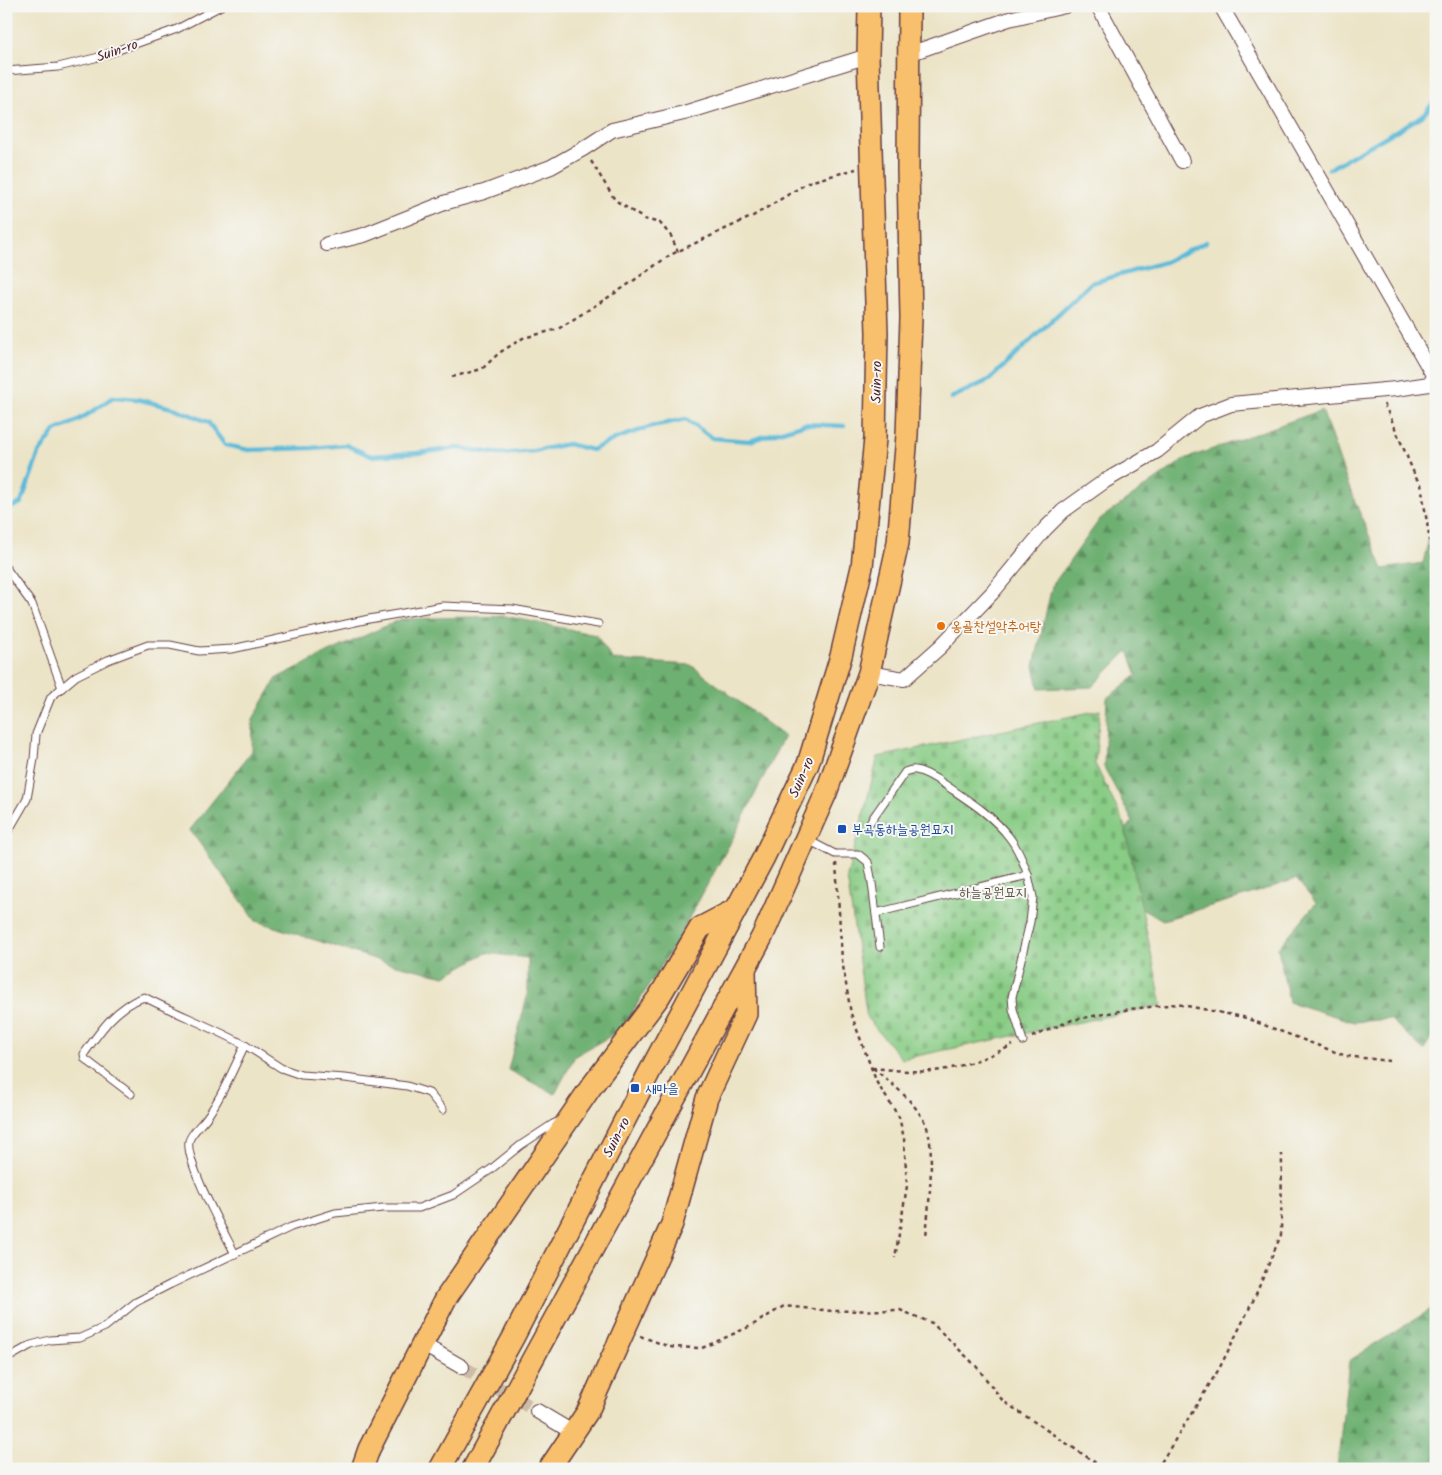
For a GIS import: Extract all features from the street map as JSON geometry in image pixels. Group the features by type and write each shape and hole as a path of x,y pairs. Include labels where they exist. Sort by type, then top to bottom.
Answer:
{"main road":[{"path":"854,6 868,56"},
{"name":"Suin-ro","path":"440,1469 513,1338 649,1073 764,857 808,764 842,656 862,567 875,438 877,333 868,56 869,6"},
{"name":"Suin-ro","path":"473,1469 762,937 826,793 869,673 898,543 907,435 911,318 908,168 909,6"},
{"path":"362,1469 369,1449 446,1298 591,1087 659,997 700,928 736,909"},
{"path":"549,1469 588,1411 672,1224 707,1098 746,1014 745,968"}],"street":[{"path":"908,54 1009,19 1065,6"},
{"path":"1098,6 1182,162"},
{"path":"869,673 904,679 940,647 992,594 1045,529 1063,512 1105,481 1157,451 1200,416 1231,404 1376,390 1436,381 1221,6"},
{"path":"327,244 364,235 447,202 484,192 551,167 612,130 684,113 868,56"},
{"path":"422,1344 462,1367"},
{"path":"537,1411 574,1432"}],"lane":[{"name":"Suin-ro","path":"6,71 58,67 99,57 177,30 221,6"},
{"path":"6,568 32,604 62,688"},
{"path":"6,835 27,799 36,734 51,697 76,676 108,660 148,645 170,645 199,651 232,649 369,619 443,606 512,609 598,624"},
{"path":"870,822 905,772 911,769 917,770 942,784 979,808 997,822 1010,838 1020,854 1028,875 1033,898 1030,922 1012,997 1013,1009 1023,1041"},
{"path":"806,839 834,854 858,854 868,862 880,947"},
{"path":"876,913 1028,875"},
{"path":"131,1094 85,1059 84,1054 104,1026 130,1002 144,997 220,1032 282,1068 301,1075 345,1078 407,1086 429,1093 442,1110"},
{"path":"235,1254 197,1174 189,1152 189,1139 208,1116 245,1045"},
{"path":"6,1359 31,1345 50,1340 80,1338 105,1327 136,1302 291,1227 335,1214 383,1208 420,1208 453,1195 553,1124 570,1117"}],"path":[{"path":"583,149 615,200 644,219 660,223 671,236 678,252"},
{"path":"452,377 482,369 499,353 523,338 558,329 623,288 670,255 753,216 808,182 872,165"},
{"path":"1376,390 1420,484 1436,581"},
{"path":"834,854 838,882 842,960 851,1014 877,1083 899,1117 904,1138 908,1186 895,1258"},
{"path":"872,1068 912,1071 946,1069 987,1057 1072,1020 1130,1009 1176,1004 1243,1017 1346,1056 1390,1061"},
{"path":"872,1068 897,1088 915,1108 927,1126 931,1150 930,1194 926,1237"},
{"path":"1157,1469 1219,1369 1253,1301 1281,1235 1282,1154"},
{"path":"624,1331 670,1347 702,1348 751,1326 784,1306 832,1311 900,1310 932,1323 976,1366 1003,1401 1105,1469"}],"green space":[{"path":"1322,410 1347,482 1383,569 1423,563 1436,513 1436,1028 1424,1050 1390,1019 1354,1022 1289,1002 1278,948 1316,903 1296,879 1163,920 1109,890 1109,842 1133,822 1104,767 1107,698 1137,675 1128,651 1092,687 1039,689 1034,666 1052,586 1100,519 1185,459"},
{"path":"505,616 596,635 613,660 691,665 784,736 732,840 673,947 621,1030 575,1056 555,1094 508,1070 528,993 528,958 486,953 445,976 387,963 256,921 190,830 252,751 253,719 277,678 401,619"},
{"name":"하늘공원묘지","path":"1100,710 1095,764 1124,823 1162,1005 902,1059 867,1018 847,877 878,757"},
{"path":"1436,1306 1436,1469 1337,1469 1349,1361"}],"waterway":[{"path":"1329,169 1422,116 1436,100"},
{"path":"951,398 989,380 1091,283 1165,262 1206,242"},
{"path":"6,510 21,503 39,453 55,431 75,422 113,397 137,399 176,409 208,422 225,445 249,450 346,445 371,456 458,448 500,454 534,451 568,444 592,450 615,439 652,426 686,419 712,438 749,441 805,424 844,426"}],"tunnel":[{"path":"462,1367 537,1411"}],"place":[{"name":"옹골찬설악추어탕","path":"941,626"},
{"name":"부곡동하늘공원묘지","path":"842,829"},
{"name":"새마을","path":"635,1088"}]}
